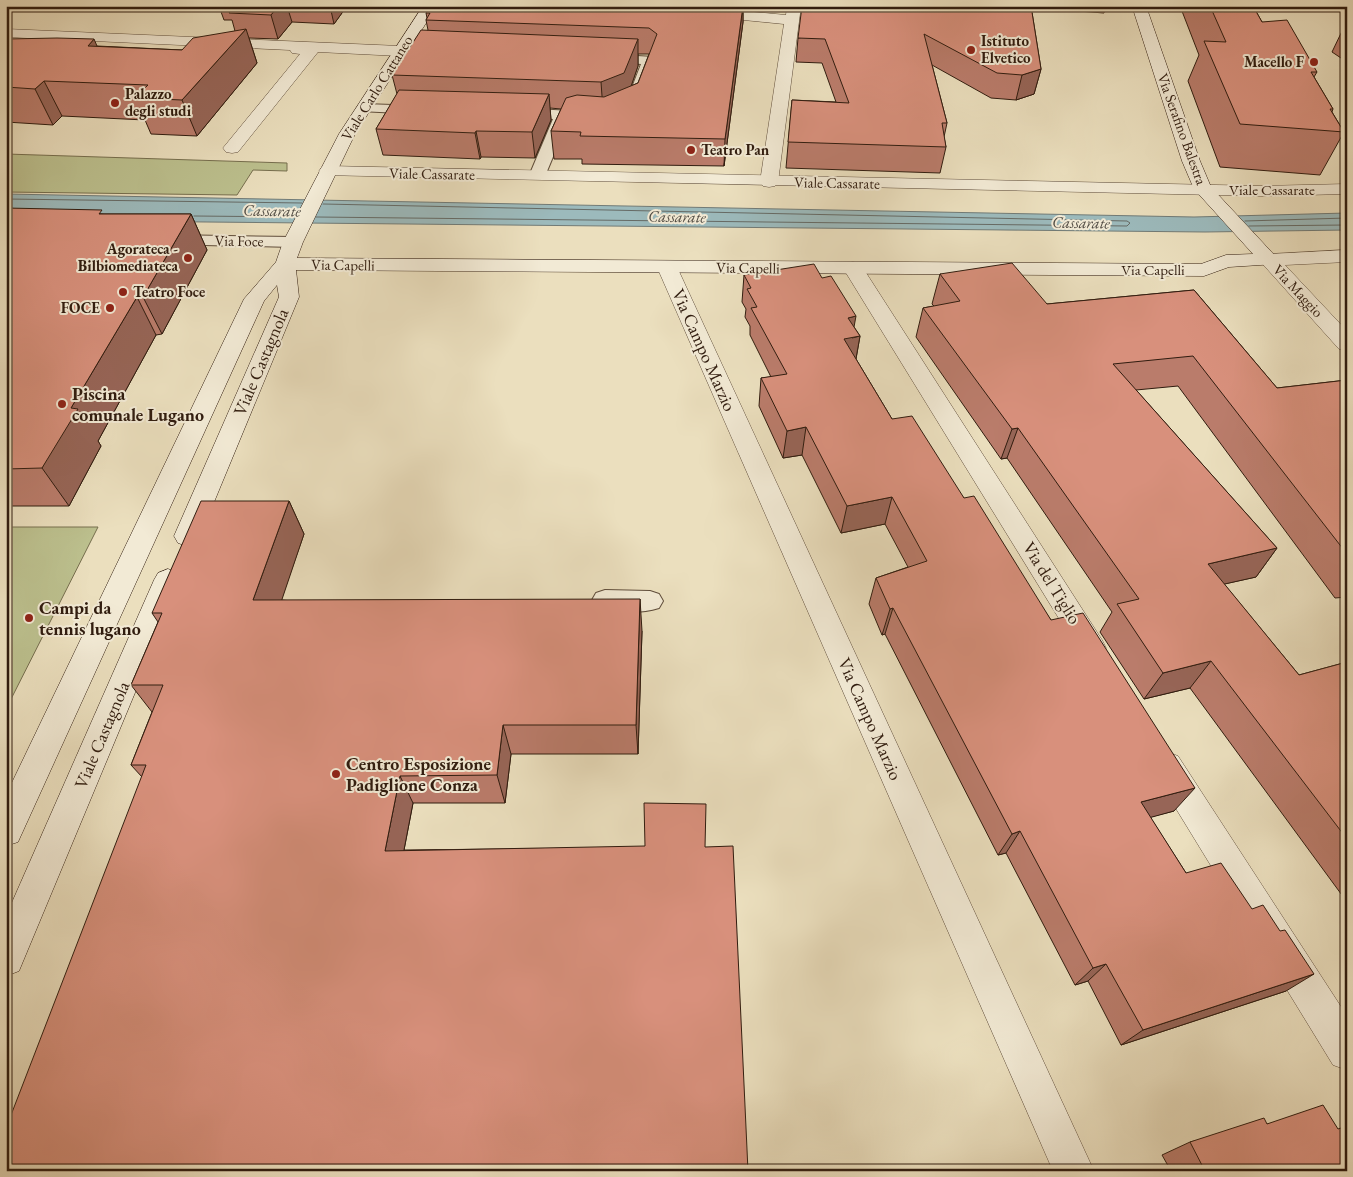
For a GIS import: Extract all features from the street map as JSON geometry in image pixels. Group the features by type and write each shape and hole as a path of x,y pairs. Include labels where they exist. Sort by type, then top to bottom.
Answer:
{"street":[{"name":"Viale Carlo Cattaneo","path":"292,246 347,134 430,6"},
{"path":"642,6 793,13 769,182"},
{"name":"Via Serafino Balestra","path":"1139,6 1191,161 1203,189 1269,260"},
{"path":"6,33 400,51"},
{"path":"107,50 120,38"},
{"path":"250,59 314,47"},
{"path":"232,148 314,47"},
{"name":"Viale Cassarate","path":"328,171 769,182 1262,191 1347,189"},
{"name":"Via Capelli","path":"292,246 667,267 1204,270 1226,262 1347,256"},
{"name":"Viale Castagnola","path":"6,830 254,299 292,246"},
{"name":"Viale Castagnola","path":"6,958 290,297 292,246"},
{"name":"Via Maggio","path":"1269,260 1347,344"},
{"name":"Via Campo Marzio","path":"667,267 1074,1171"},
{"name":"Via del Tiglio","path":"852,268 1108,672"},
{"path":"1156,748 1347,1050"}],"lane":[{"path":"400,51 420,52"},
{"path":"589,58 649,60 632,105"},
{"path":"364,108 432,111"},
{"path":"504,111 605,118"},
{"path":"537,176 561,119 573,117"},
{"name":"Via Foce","path":"150,240 292,246"},
{"path":"584,600 650,601"}],"green space":[{"path":"6,154 287,163 287,171 253,170 237,195 6,192"},
{"name":"Campi da tennis lugano","path":"6,527 98,527 6,709"}],"water":[{"name":"Cassarate","path":"6,194 1194,217 1347,213 1347,230 1205,232 6,220"}],"building":[{"path":"235,6 278,6 271,15 229,13"},
{"path":"431,6 743,6 725,139 580,136 581,132 551,131 566,98 577,95 604,97 638,83 657,34 649,28 426,20 430,13 426,13"},
{"path":"802,6 1031,6 1041,69 1022,75 997,73 924,34 947,123 942,123 946,147 788,142 792,100 849,103 825,39 798,38"},
{"path":"1210,6 1253,6 1262,22 1287,20 1317,72 1311,72 1344,132 1240,124 1204,41 1226,42"},
{"path":"246,29 182,100 135,98 148,85 44,81 35,89 6,87 6,39 94,39 88,46 182,50 193,38"},
{"path":"421,30 638,39 624,73 601,82 392,75"},
{"path":"399,90 549,94 532,132 476,131 475,133 376,129"},
{"path":"6,208 102,210 99,214 191,214 143,297 137,297 71,408 78,409 42,468 6,469"},
{"path":"1012,263 1047,304 1194,290 1277,388 1347,380 1347,554 1193,356 1113,364 1277,548 1208,564 1299,675 1347,662 1347,839 1211,661 1163,673 1117,604 1139,599 1018,428 1012,429 923,308 960,301 940,274"},
{"path":"814,264 822,278 831,276 856,316 848,318 860,336 844,339 892,419 912,416 964,498 974,496 1051,620 1083,613 1195,788 1141,802 1186,873 1221,863 1252,909 1263,905 1280,931 1285,930 1314,974 1143,1030 1106,964 1093,968 1020,831 1012,834 893,608 890,609 876,578 927,561 892,497 847,506 806,427 787,431 761,378 787,374 751,308 757,307 747,289 751,288 744,275"},
{"path":"201,501 289,501 253,600 640,599 636,725 503,725 497,775 400,776 385,851 645,846 644,803 706,804 705,847 733,846 748,1171 6,1171 6,1128 146,765 131,765 163,685 131,685 162,613 152,613"},
{"path":"1323,1105 1338,1129 1347,1126 1347,1171 1205,1171 1190,1142 1264,1118 1267,1124"}],"place":[{"name":"Istituto Elvetico","path":"971,50"},
{"name":"Macello F","path":"1314,62"},
{"name":"Palazzo degli studi","path":"115,103"},
{"name":"Teatro Pan","path":"691,150"},
{"name":"Agorateca - Bilbiomediateca","path":"188,258"},
{"name":"Teatro Foce","path":"123,292"},
{"name":"FOCE","path":"110,308"},
{"name":"Piscina comunale Lugano","path":"62,404"},
{"name":"Campi da tennis lugano","path":"29,618"},
{"name":"Centro Esposizione Padiglione Conza","path":"336,774"}]}
